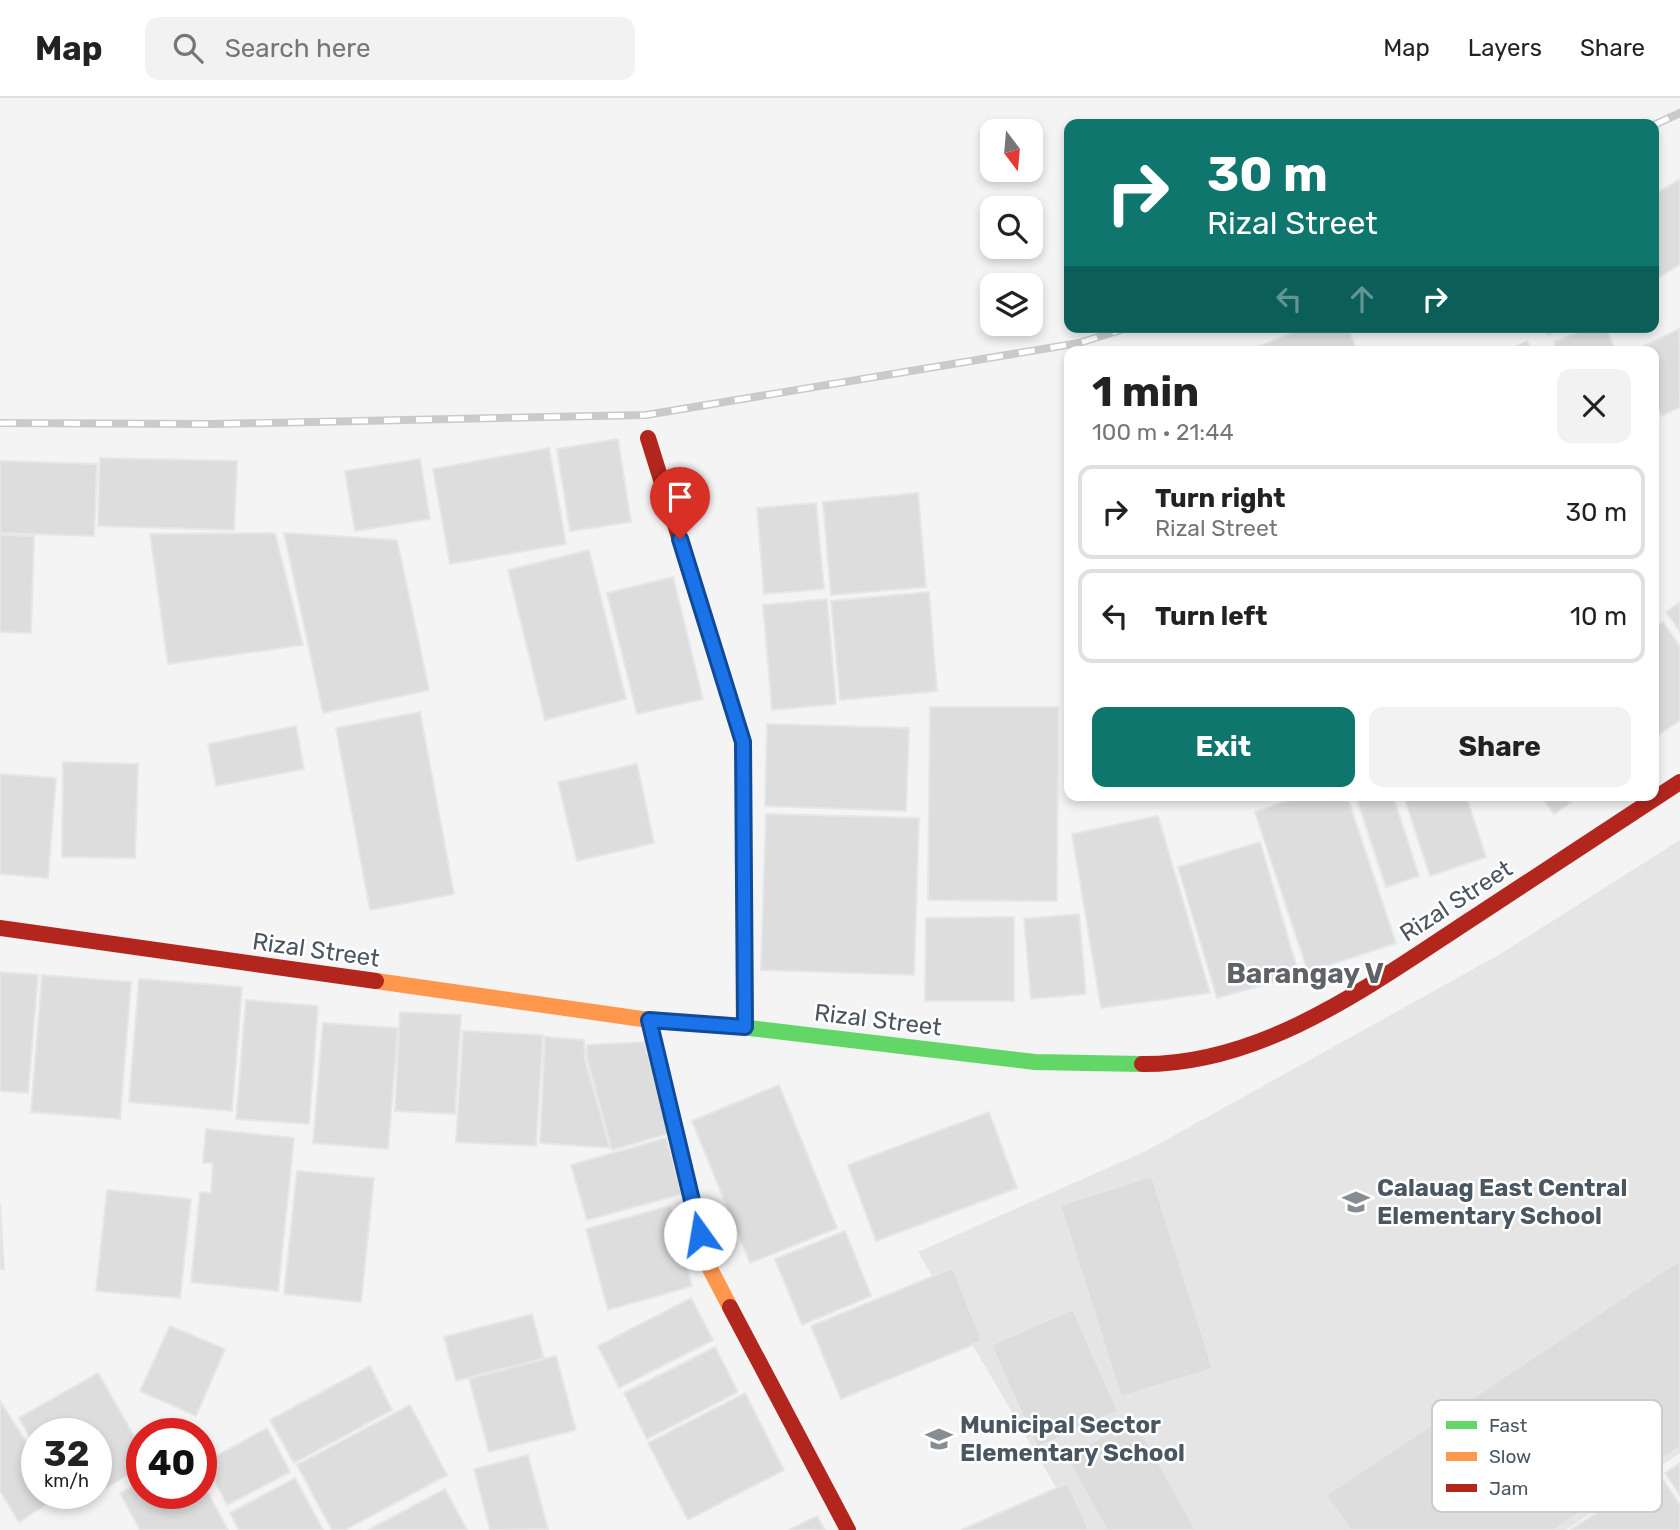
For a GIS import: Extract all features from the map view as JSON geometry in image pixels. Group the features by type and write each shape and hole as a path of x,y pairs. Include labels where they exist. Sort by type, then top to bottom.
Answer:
{"street":[{"path":"648,438 743,742 745,1027"},
{"name":"Rizal Street","path":"1659,796 1680,782"},
{"name":"Rizal Street","path":"0,928 649,1020 745,1027 1035,1062 1175,1064 1262,1041 1362,990 1651,801"},
{"path":"649,1020 706,1261 848,1530"}],"shaded area":[{"name":"Calauag East Central Elementary School","path":"1680,840 1680,1453 1662,1465 1662,1400 1432,1400 1432,1512 1593,1512 1566,1530 1081,1530 918,1252 1146,1151 1502,953"}],"building":[{"path":"1680,179 1680,264 1659,278 1659,192"},
{"path":"1679,329 1680,407 1662,416 1659,410 1659,346 1644,346"},
{"path":"1292,333 1350,333 1355,346 1260,346"},
{"path":"1577,333 1608,333 1613,346 1556,346 1554,342"},
{"path":"1527,341 1530,346 1517,346"},
{"path":"618,439 631,522 570,531 557,449"},
{"path":"549,448 566,544 450,564 433,469"},
{"path":"100,458 237,461 234,530 98,526"},
{"path":"420,459 430,519 355,531 345,471"},
{"path":"0,461 97,464 94,536 0,533"},
{"path":"918,493 926,587 831,595 823,502"},
{"path":"816,503 824,589 764,594 757,508"},
{"path":"275,533 303,645 168,664 150,534"},
{"path":"284,533 397,540 429,690 323,713"},
{"path":"0,535 34,536 31,633 0,632"},
{"path":"589,550 626,699 545,720 508,570"},
{"path":"673,577 703,699 637,714 607,593"},
{"path":"929,592 937,691 840,700 831,601"},
{"path":"827,599 836,704 772,710 763,605"},
{"path":"1680,602 1680,631 1666,612"},
{"path":"1663,622 1680,647 1680,720 1659,735 1659,625"},
{"path":"930,707 1058,707 1057,901 928,900"},
{"path":"420,712 454,894 370,910 336,728"},
{"path":"767,724 909,728 906,811 765,806"},
{"path":"296,726 304,769 216,786 208,744"},
{"path":"63,762 138,764 135,858 62,857"},
{"path":"637,764 654,843 577,861 558,782"},
{"path":"0,774 56,778 48,878 0,874"},
{"path":"1287,801 1349,801 1396,943 1308,972 1255,812"},
{"path":"1358,801 1395,801 1419,876 1386,887"},
{"path":"1406,801 1468,801 1486,857 1430,876"},
{"path":"1545,801 1572,801 1554,814"},
{"path":"766,814 919,818 914,975 761,970"},
{"path":"1158,816 1210,993 1101,1008 1072,834"},
{"path":"1260,842 1299,975 1217,998 1178,867"},
{"path":"1079,914 1086,994 1031,999 1024,919"},
{"path":"1014,917 1014,1001 925,1001 926,918"},
{"path":"0,972 38,975 28,1093 0,1091"},
{"path":"42,975 131,982 120,1119 31,1112"},
{"path":"139,979 242,987 232,1111 129,1102"},
{"path":"246,1000 318,1006 309,1124 236,1119"},
{"path":"400,1012 461,1015 455,1114 395,1111"},
{"path":"323,1023 398,1028 388,1149 313,1143"},
{"path":"463,1031 543,1035 536,1146 456,1142"},
{"path":"545,1037 584,1040 585,1060 610,1148 540,1143"},
{"path":"644,1042 670,1133 612,1150 587,1058 587,1045"},
{"path":"779,1085 837,1228 750,1263 692,1121"},
{"path":"989,1112 1017,1188 876,1241 848,1165"},
{"path":"206,1129 294,1138 278,1291 191,1282 200,1192 211,1193 213,1163 203,1163"},
{"path":"666,1138 682,1194 587,1220 571,1165"},
{"path":"297,1171 374,1178 361,1302 284,1294"},
{"path":"1152,1176 1213,1369 1121,1397 1060,1205"},
{"path":"107,1190 191,1199 180,1298 96,1291"},
{"path":"0,1203 4,1269 0,1269"},
{"path":"670,1206 692,1286 608,1310 586,1229"},
{"path":"845,1231 871,1296 802,1325 775,1259"},
{"path":"1680,1260 1680,1447 1662,1459 1662,1400 1469,1400"},
{"path":"953,1268 982,1341 841,1399 811,1326"},
{"path":"691,1298 713,1340 619,1388 598,1346"},
{"path":"1073,1309 1118,1411 1037,1448 991,1345"},
{"path":"532,1314 544,1358 456,1381 444,1337"},
{"path":"170,1326 225,1349 196,1416 140,1391"},
{"path":"715,1347 738,1392 647,1439 624,1393"},
{"path":"556,1356 576,1430 489,1452 469,1379"},
{"path":"370,1366 392,1410 294,1463 270,1420"},
{"path":"98,1373 126,1422 126,1476 112,1484 112,1418 21,1418 21,1422 19,1418"},
{"path":"745,1393 784,1470 688,1520 648,1443"},
{"path":"0,1401 21,1434 21,1509 39,1509 19,1522 0,1491"},
{"path":"410,1405 447,1475 345,1530 332,1530 297,1465"},
{"path":"1134,1419 1196,1530 1107,1530 1066,1457"},
{"path":"1432,1425 1432,1512 1581,1512 1554,1530 1350,1530 1326,1495"},
{"path":"267,1428 290,1472 227,1505 217,1485 217,1455"},
{"path":"528,1455 548,1529 490,1530 474,1469"},
{"path":"1680,1463 1680,1495 1665,1473"},
{"path":"295,1478 323,1530 239,1530 230,1513"},
{"path":"1662,1478 1680,1505 1680,1530 1570,1530 1597,1512 1662,1512"},
{"path":"1068,1483 1089,1530 961,1530"},
{"path":"445,1489 467,1530 368,1530"},
{"path":"126,1490 126,1504 120,1493"},
{"path":"129,1509 217,1509 228,1530 140,1530"},
{"path":"817,1516 825,1530 789,1530"}],"railway":[{"path":"1659,123 1680,113"},
{"path":"0,423 212,424 646,415 1079,343 1111,333"}],"traffic: fast":[{"path":"744,912 745,1027"},
{"path":"724,1025 1035,1062 1142,1064"}],"traffic: slow":[{"path":"376,981 649,1020 724,1025"},
{"path":"649,1020 706,1261 730,1307"}],"traffic: jam":[{"path":"648,438 743,742 744,912"},
{"path":"1659,796 1680,782"},
{"path":"1142,1064 1188,1061 1232,1050 1276,1035 1318,1015 1399,967 1651,801"},
{"path":"0,928 376,981"},
{"path":"730,1307 848,1530"}],"place":[{"name":"Calauag East Central Elementary School","path":"1356,1202"},
{"name":"Municipal Sector Elementary School","path":"939,1439"}],"district":[{"name":"Barangay V","path":"1305,973"}],"route":[{"path":"680,539 743,742 745,1027 649,1020 700,1234"}]}
